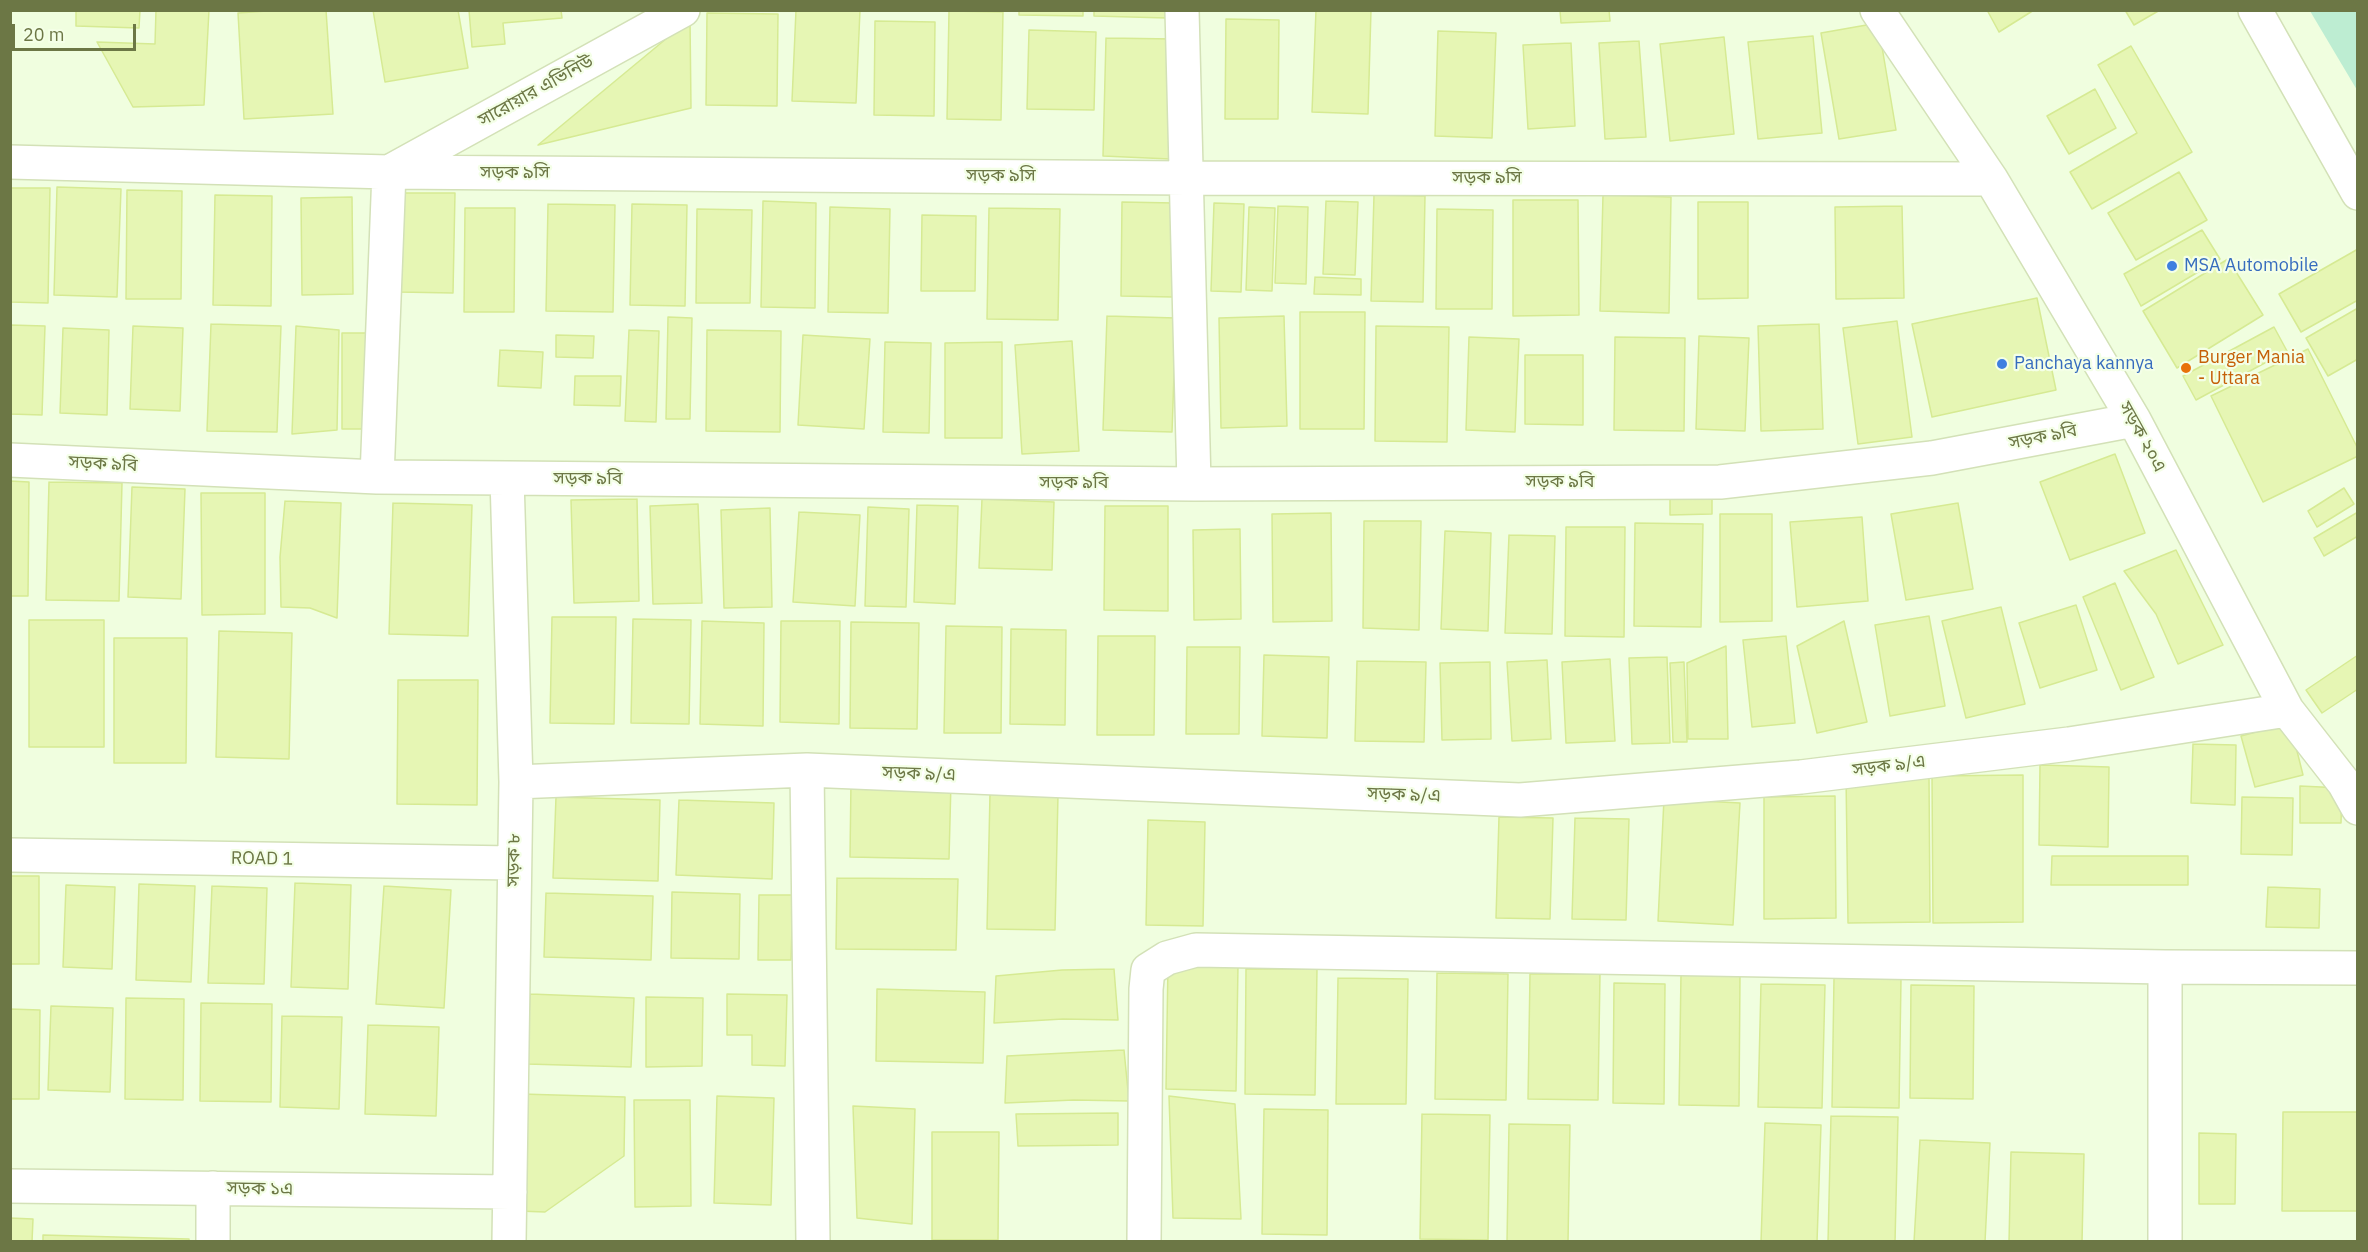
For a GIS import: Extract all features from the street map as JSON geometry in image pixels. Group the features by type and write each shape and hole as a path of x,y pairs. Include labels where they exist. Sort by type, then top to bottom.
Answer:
{"street":[{"name":"সারোয়ার এভিনিউ","path":"389,172 683,10"},
{"path":"1182,10 1194,484"},
{"name":"সড়ক ২০এ","path":"1877,10 1991,179 2134,420 2287,710 2353,789"},
{"path":"2255,10 2358,193"},
{"name":"সড়ক ৯সি","path":"10,162 389,172 1187,178 1991,179"},
{"path":"377,477 389,172"},
{"name":"সড়ক ৯বি","path":"10,460 377,477 1194,484 1720,482 1932,458 2134,420"},
{"name":"সড়ক ৮","path":"507,478 516,782 509,1242"},
{"name":"সড়ক ৯/এ","path":"516,782 807,770 1520,800 1813,776 2069,744 2287,710"},
{"path":"807,770 813,1242"},
{"name":"ROAD 1","path":"10,855 513,863"},
{"path":"1144,1242 1148,970 1167,958 1197,950 2165,967 2358,968"},
{"path":"2165,967 2165,1242"},
{"name":"সড়ক ১এ","path":"10,1186 510,1192"},
{"path":"213,1188 213,1242"}],"green space":[{"path":"2310,11 2357,11 2357,90"}],"building":[{"path":"76,10 140,10 139,28 76,26"},
{"path":"156,10 209,10 204,105 133,107 97,42 155,44"},
{"path":"326,10 333,114 244,119 238,13"},
{"path":"373,10 458,10 468,68 385,82"},
{"path":"469,10 561,10 562,18 503,23 505,44 472,47"},
{"path":"796,10 860,10 856,103 792,101"},
{"path":"1019,10 1083,10 1083,16 1019,15"},
{"path":"1094,10 1167,10 1167,18 1094,16"},
{"path":"1316,10 1371,10 1368,114 1312,112"},
{"path":"1560,10 1609,10 1610,21 1561,23"},
{"path":"1987,10 2034,10 1999,32"},
{"path":"2125,10 2160,10 2134,25"},
{"path":"949,11 1003,12 1001,120 947,119"},
{"path":"707,13 778,14 777,106 706,105"},
{"path":"690,19 691,108 538,145"},
{"path":"1226,19 1279,20 1278,119 1225,119"},
{"path":"875,21 935,22 934,116 874,115"},
{"path":"1878,23 1896,130 1839,139 1821,33"},
{"path":"1029,30 1096,32 1094,110 1027,109"},
{"path":"1438,31 1496,33 1492,138 1435,136"},
{"path":"1813,36 1822,133 1758,139 1748,42"},
{"path":"1724,37 1734,134 1670,141 1660,44"},
{"path":"1106,38 1174,39 1170,159 1103,156"},
{"path":"1639,41 1646,137 1605,139 1599,43"},
{"path":"1571,43 1575,126 1528,129 1523,45"},
{"path":"2131,46 2192,152 2092,209 2070,172 2137,133 2098,65"},
{"path":"2095,89 2116,128 2069,154 2047,116"},
{"path":"2179,172 2207,220 2136,260 2108,213"},
{"path":"57,187 121,189 117,297 54,295"},
{"path":"10,188 50,188 48,303 10,302"},
{"path":"127,190 182,191 181,299 126,299"},
{"path":"400,193 455,193 453,293 399,292"},
{"path":"215,195 272,196 271,306 213,305"},
{"path":"1374,195 1425,196 1423,302 1371,301"},
{"path":"1603,195 1671,197 1669,313 1600,311"},
{"path":"352,197 353,294 302,295 301,198"},
{"path":"1513,200 1578,200 1579,315 1513,316"},
{"path":"763,201 816,203 815,308 761,307"},
{"path":"1326,201 1358,202 1355,275 1323,274"},
{"path":"1122,202 1174,203 1173,297 1121,296"},
{"path":"1698,202 1748,202 1748,298 1698,299"},
{"path":"1214,203 1244,204 1241,292 1211,291"},
{"path":"548,204 615,205 613,312 546,311"},
{"path":"632,204 687,205 685,306 630,305"},
{"path":"1278,206 1308,207 1306,284 1275,283"},
{"path":"1902,206 1904,298 1836,299 1835,207"},
{"path":"830,207 890,209 888,313 828,312"},
{"path":"1249,207 1275,208 1272,291 1246,290"},
{"path":"465,208 515,208 514,312 464,312"},
{"path":"989,208 1060,209 1058,320 987,319"},
{"path":"697,209 752,210 750,303 696,303"},
{"path":"1437,209 1493,210 1492,309 1436,309"},
{"path":"922,215 976,216 975,291 921,291"},
{"name":"MSA Automobile","path":"2202,230 2220,259 2141,306 2124,274"},
{"path":"2358,249 2358,300 2301,332 2279,294"},
{"path":"2228,259 2263,315 2177,368 2143,311"},
{"path":"1315,277 1361,279 1361,295 1314,294"},
{"path":"2037,298 2056,390 1932,417 1912,324"},
{"path":"2358,308 2358,359 2328,376 2306,338"},
{"path":"1300,312 1365,312 1364,429 1300,429"},
{"path":"1107,316 1176,318 1172,432 1103,430"},
{"path":"1284,316 1287,426 1221,428 1219,318"},
{"path":"668,317 692,318 690,419 666,419"},
{"path":"1897,321 1912,437 1858,444 1843,328"},
{"path":"211,324 281,326 277,432 207,431"},
{"path":"1819,324 1823,429 1761,431 1758,326"},
{"path":"10,325 45,326 42,415 10,414"},
{"path":"133,326 183,328 180,411 130,409"},
{"path":"296,326 339,330 337,430 292,434"},
{"path":"1376,326 1449,327 1447,442 1375,441"},
{"path":"2274,327 2287,351 2196,400 2183,376"},
{"path":"63,328 109,330 107,415 60,413"},
{"path":"629,330 659,331 656,422 625,421"},
{"path":"707,330 781,331 780,432 706,431"},
{"path":"342,333 368,333 368,429 342,429"},
{"path":"556,335 594,336 593,358 556,357"},
{"path":"803,335 870,339 864,429 798,425"},
{"path":"1699,336 1749,338 1745,431 1696,429"},
{"path":"1469,337 1519,339 1515,432 1466,430"},
{"path":"1615,337 1685,338 1684,431 1614,430"},
{"path":"1072,341 1079,451 1022,454 1015,345"},
{"path":"885,342 931,343 929,433 883,432"},
{"path":"1002,342 1002,438 945,438 945,343"},
{"path":"2308,349 2358,449 2358,456 2263,502 2211,396"},
{"path":"500,350 543,352 541,388 498,386"},
{"path":"1525,355 1583,355 1583,425 1525,424"},
{"path":"575,376 621,376 620,406 574,405"},
{"path":"2115,454 2145,533 2070,560 2040,482"},
{"path":"10,481 29,482 28,596 10,596"},
{"path":"49,482 122,483 119,601 46,600"},
{"path":"132,487 185,489 181,599 128,597"},
{"path":"1712,488 1712,514 1670,515 1670,489"},
{"path":"2344,488 2354,504 2317,527 2308,511"},
{"path":"201,493 265,493 265,614 202,615"},
{"path":"637,499 639,601 574,603 571,500"},
{"path":"982,499 1054,502 1052,570 979,568"},
{"path":"285,501 341,503 337,618 310,608 281,607 280,557"},
{"path":"393,503 472,505 468,636 389,634"},
{"path":"1958,503 1973,589 1906,600 1891,514"},
{"path":"698,504 702,603 653,604 650,506"},
{"path":"917,505 958,506 955,604 914,602"},
{"path":"1105,506 1168,506 1168,611 1104,610"},
{"path":"868,507 909,509 906,607 865,606"},
{"path":"770,508 772,607 724,608 721,510"},
{"path":"799,512 860,515 855,606 793,602"},
{"path":"2358,512 2358,536 2324,556 2314,538"},
{"path":"1331,513 1332,621 1273,622 1272,514"},
{"path":"1720,514 1772,514 1772,621 1720,622"},
{"path":"1862,517 1868,601 1797,607 1790,522"},
{"path":"1364,521 1421,521 1419,630 1363,628"},
{"path":"1635,523 1703,524 1701,627 1634,626"},
{"path":"1566,527 1625,527 1624,637 1565,636"},
{"path":"1240,529 1241,619 1194,620 1193,530"},
{"path":"1445,531 1491,533 1488,631 1441,629"},
{"path":"1509,535 1555,536 1552,634 1505,633"},
{"path":"2176,550 2223,645 2178,664 2156,614 2124,571"},
{"path":"2115,583 2154,677 2121,690 2083,597"},
{"path":"2076,605 2097,670 2040,688 2019,623"},
{"path":"2001,607 2025,704 1966,718 1942,621"},
{"path":"1929,616 1945,706 1890,716 1875,625"},
{"path":"552,617 616,617 614,724 550,723"},
{"path":"633,619 691,620 689,724 631,723"},
{"path":"29,620 104,620 104,747 29,747"},
{"path":"702,621 764,623 763,726 700,724"},
{"path":"781,621 840,621 839,724 780,722"},
{"path":"1844,621 1867,722 1817,733 1797,646"},
{"path":"851,622 919,623 917,729 850,728"},
{"path":"946,626 1002,627 1001,733 944,733"},
{"path":"1011,629 1066,630 1065,725 1010,724"},
{"path":"219,631 292,633 289,759 216,757"},
{"path":"1098,636 1155,636 1154,735 1097,735"},
{"path":"1786,636 1795,723 1752,727 1743,640"},
{"path":"114,638 187,638 186,763 114,763"},
{"path":"1726,646 1728,739 1688,739 1687,663"},
{"path":"1187,647 1240,647 1239,734 1186,734"},
{"path":"1264,655 1329,657 1327,738 1262,736"},
{"path":"2358,655 2358,689 2322,713 2306,690"},
{"path":"1667,657 1670,743 1632,744 1629,658"},
{"path":"1610,659 1615,741 1566,743 1562,662"},
{"path":"1547,660 1551,739 1512,741 1507,662"},
{"path":"1357,661 1426,662 1424,742 1355,741"},
{"path":"1490,662 1491,739 1442,740 1440,663"},
{"path":"1684,662 1687,742 1673,742 1670,663"},
{"path":"398,680 478,680 477,805 397,804"},
{"path":"2290,723 2303,775 2255,787 2241,736"},
{"path":"2193,744 2236,745 2235,805 2191,803"},
{"path":"2040,765 2109,767 2108,847 2039,845"},
{"path":"1929,775 1930,922 1848,923 1846,776"},
{"path":"2023,775 2023,922 1933,923 1932,776"},
{"path":"851,781 951,782 949,859 850,857"},
{"path":"2300,786 2342,788 2341,823 2300,823"},
{"path":"990,794 1058,795 1055,930 987,929"},
{"path":"1835,796 1836,918 1764,919 1764,797"},
{"path":"556,797 660,800 658,881 553,878"},
{"path":"2242,797 2293,798 2292,855 2241,854"},
{"path":"1664,799 1740,803 1733,925 1658,921"},
{"path":"679,800 774,803 772,879 676,875"},
{"path":"1499,817 1553,818 1550,919 1496,918"},
{"path":"1575,818 1629,819 1626,920 1572,919"},
{"path":"1148,820 1205,822 1203,926 1146,925"},
{"path":"2052,856 2188,856 2188,885 2051,885"},
{"path":"10,876 39,876 39,964 10,964"},
{"path":"837,878 958,879 956,950 836,949"},
{"path":"295,883 351,885 348,989 291,987"},
{"path":"139,884 195,886 191,982 136,980"},
{"path":"66,885 115,887 112,969 63,967"},
{"path":"212,886 267,888 264,984 208,983"},
{"path":"384,886 451,890 444,1008 376,1004"},
{"path":"2268,887 2320,889 2319,928 2266,927"},
{"path":"672,892 740,894 739,959 671,958"},
{"path":"546,893 653,896 651,960 544,957"},
{"path":"759,895 793,895 791,960 758,960"},
{"path":"1168,964 1238,965 1236,1091 1166,1089"},
{"path":"1114,969 1118,1020 1063,1019 994,1023 996,976 1062,970"},
{"path":"1246,969 1317,969 1315,1095 1245,1094"},
{"path":"1437,973 1508,974 1506,1100 1435,1099"},
{"path":"1530,974 1600,974 1598,1100 1528,1099"},
{"path":"1681,974 1740,976 1739,1106 1679,1105"},
{"path":"1338,978 1408,979 1406,1104 1336,1104"},
{"path":"1834,978 1901,979 1899,1108 1832,1107"},
{"path":"1614,983 1665,984 1664,1104 1613,1103"},
{"path":"1761,984 1825,985 1822,1108 1758,1107"},
{"path":"1911,985 1974,986 1973,1099 1910,1098"},
{"path":"877,989 985,992 983,1063 876,1061"},
{"path":"530,994 634,998 631,1067 527,1064"},
{"path":"727,994 787,995 785,1066 752,1065 752,1035 727,1035"},
{"path":"646,997 703,998 702,1066 646,1067"},
{"path":"126,998 184,999 183,1100 125,1099"},
{"path":"201,1003 272,1004 271,1102 200,1101"},
{"path":"51,1006 113,1008 110,1092 48,1090"},
{"path":"10,1009 40,1010 39,1099 10,1099"},
{"path":"282,1016 342,1017 339,1109 280,1107"},
{"path":"368,1025 439,1027 436,1116 365,1114"},
{"path":"1124,1050 1129,1101 1074,1100 1005,1103 1007,1056"},
{"path":"521,1094 625,1097 624,1156 545,1212 518,1211"},
{"path":"717,1096 774,1098 771,1205 714,1203"},
{"path":"1169,1096 1235,1104 1241,1219 1173,1218"},
{"path":"634,1100 690,1100 691,1206 635,1207"},
{"path":"853,1106 915,1109 912,1224 857,1218"},
{"path":"1264,1109 1328,1110 1327,1235 1262,1234"},
{"path":"2283,1112 2358,1112 2358,1211 2282,1211"},
{"path":"1118,1113 1118,1145 1018,1146 1016,1114"},
{"path":"1422,1114 1490,1115 1488,1240 1420,1239"},
{"path":"1831,1116 1898,1117 1895,1242 1828,1242"},
{"path":"1765,1123 1821,1125 1817,1242 1761,1242"},
{"path":"1509,1124 1570,1125 1568,1242 1507,1242"},
{"path":"932,1132 999,1132 998,1240 932,1240"},
{"path":"2199,1133 2236,1134 2235,1204 2199,1204"},
{"path":"1920,1140 1990,1143 1985,1242 1914,1242"},
{"path":"2011,1152 2084,1154 2082,1242 2009,1242"},
{"path":"10,1218 33,1219 32,1242 10,1242"},
{"path":"43,1235 189,1239 189,1242 43,1242"}],"place":[{"name":"MSA Automobile","path":"2172,266"},
{"name":"Panchaya kannya","path":"2002,364"},
{"name":"Burger Mania - Uttara","path":"2186,368"}]}
